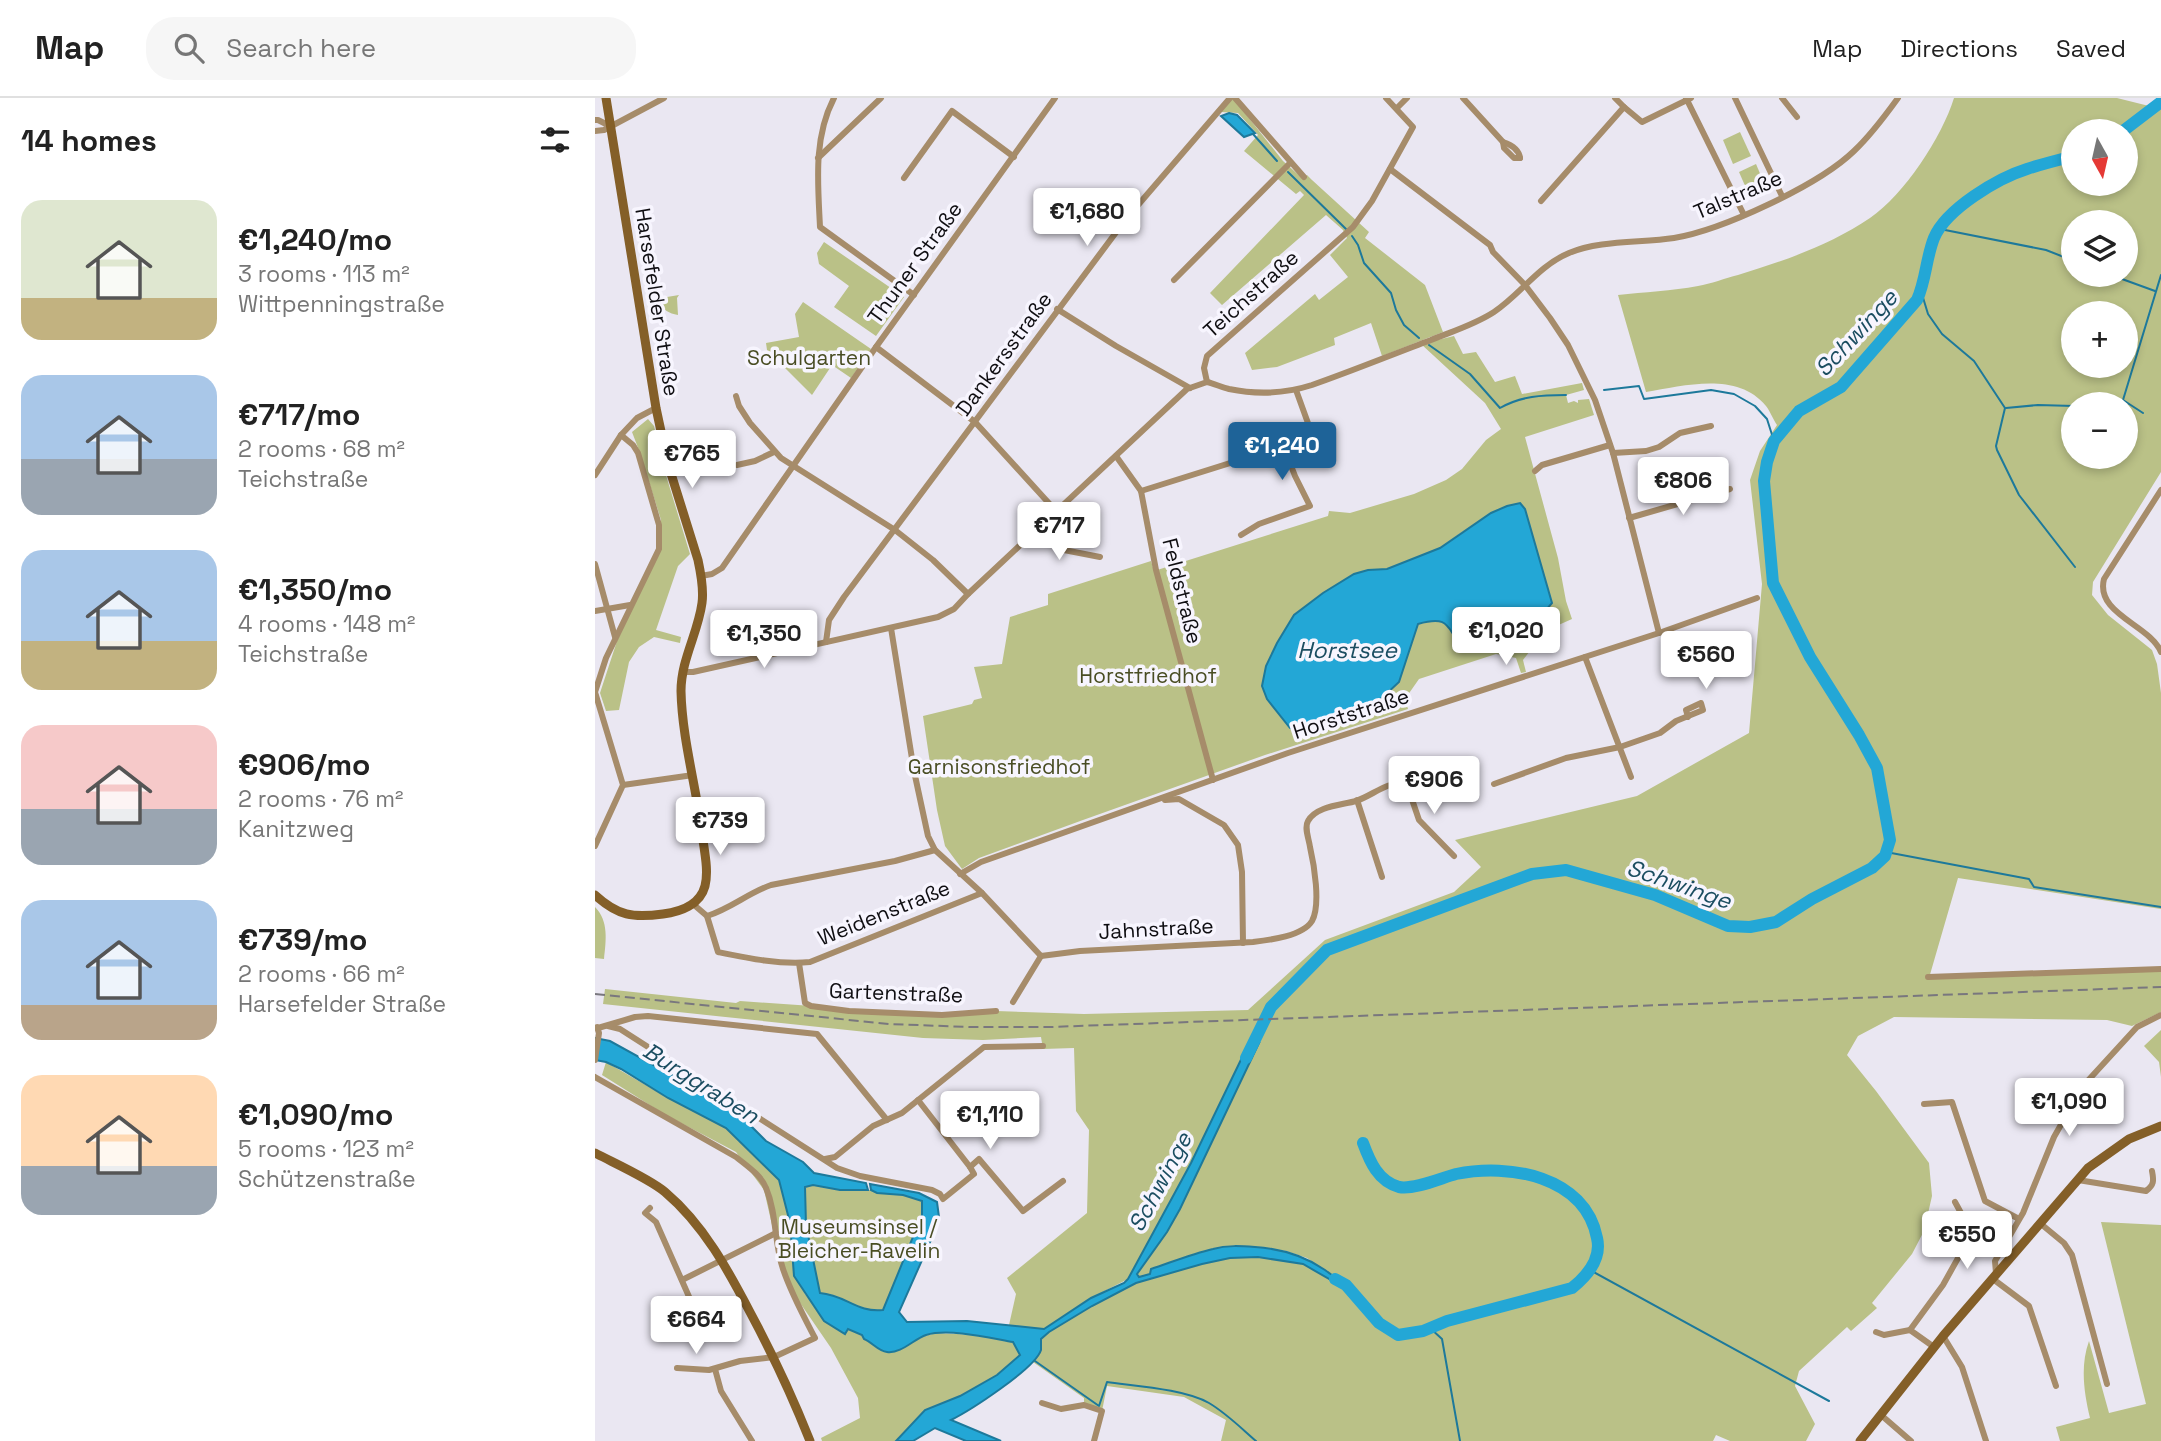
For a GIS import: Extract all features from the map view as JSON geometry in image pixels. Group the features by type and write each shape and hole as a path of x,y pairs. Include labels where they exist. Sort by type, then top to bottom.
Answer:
{"main road":[{"name":"Harsefelder Straße","path":"606,98 656,408 668,464 701,576 702,605 683,672 683,715 706,862 704,888 693,904"},
{"path":"595,895 619,913 639,917 675,913 693,904"},
{"path":"1860,1441 1943,1336 2088,1168 2129,1139 2161,1126"},
{"path":"595,1153 663,1190 693,1219 722,1259 774,1357 810,1441"}],"street":[{"path":"595,131 604,130 664,98"},
{"path":"834,98 826,113 818,158 820,227 914,295"},
{"path":"818,158 881,98"},
{"name":"Thuner Straße","path":"701,576 722,568 876,347 1055,98"},
{"path":"1232,98 1304,177"},
{"name":"Dankersstraße","path":"826,642 829,620 1057,309 1126,219 1232,98"},
{"path":"1386,98 1397,108 1407,98"},
{"path":"1463,98 1503,142"},
{"path":"1615,98 1643,122 1688,99 1744,215"},
{"path":"1735,98 1782,196"},
{"path":"1782,98 1797,117"},
{"name":"Talstraße","path":"1207,382 1257,393 1287,393 1467,327 1496,310 1548,263 1571,252 1589,247 1702,232 1744,215 1826,174 1854,152 1898,98"},
{"path":"1541,201 1624,107"},
{"name":"Teichstraße","path":"1207,382 1204,368 1207,356 1353,227 1372,201 1413,127 1397,108"},
{"path":"904,178 952,111 1014,157"},
{"path":"595,120 610,126"},
{"path":"1174,280 1290,163"},
{"path":"1389,169 1490,245 1493,252 1525,285 1568,345 1595,400 1613,453 1659,633"},
{"path":"1057,309 1190,388"},
{"path":"876,347 975,422 1056,511"},
{"path":"683,672 891,628 938,617 954,609 1190,388 1207,382"},
{"path":"1141,491 1313,437 1296,390"},
{"path":"736,396 750,424 781,458 895,530 933,560 968,594"},
{"path":"595,475 621,435 637,418 656,408"},
{"path":"1613,453 1646,451 1659,447 1680,433 1711,426"},
{"path":"595,846 623,785 595,692 606,657 659,549 659,524 638,453 621,435"},
{"path":"1241,535 1259,524 1310,506 1283,445"},
{"path":"1535,471 1542,465 1610,445"},
{"path":"737,465 755,461 774,452"},
{"name":"Feldstraße","path":"1116,456 1141,491 1157,570 1213,780"},
{"path":"1629,518 1730,489"},
{"path":"2161,490 2101,587 2105,599 2153,640 2161,652"},
{"path":"2153,503 2161,508"},
{"path":"1042,525 1068,530 1064,550 1100,557"},
{"path":"595,564 616,639"},
{"name":"Horststraße","path":"961,874 981,862 1301,749 1659,633 1758,598"},
{"path":"595,611 630,605"},
{"path":"891,628 914,771 928,836 935,850 982,893 1041,956 1013,1002"},
{"path":"1585,657 1631,777"},
{"path":"1494,784 1566,758 1620,747 1660,733 1676,721 1688,717"},
{"path":"1382,877 1357,800 1389,785 1431,773"},
{"path":"623,785 693,775"},
{"path":"1406,782 1419,820 1454,856"},
{"path":"1153,802 1179,799 1224,824 1237,845 1242,872 1243,943"},
{"name":"Jahnstraße","path":"1041,956 1080,951 1243,943 1273,940 1300,931 1313,920 1315,912 1316,892 1307,822 1314,814 1357,800"},
{"path":"707,916 724,911 771,885 895,861 935,850"},
{"name":"Weidenstraße","path":"799,963 810,962 982,893"},
{"path":"693,904 707,916 719,952 799,963"},
{"name":"Gartenstraße","path":"799,963 805,1003 811,1006 849,1011 942,1015 996,1012"},
{"path":"1929,977 2161,969"},
{"path":"2056,1386 2029,1306 1995,1277 1995,1261 2023,1213 2054,1137 2084,1086 2137,1027 2161,1015"},
{"path":"595,1060 597,1030 635,1017 648,1016 817,1034 887,1120"},
{"path":"608,1026 620,1028 837,1168 860,1176 932,1190 943,1199 974,1174 918,1100"},
{"path":"825,1159 835,1157 873,1126 902,1113 984,1047 1042,1046"},
{"path":"595,1077 736,1157 755,1172 766,1187 782,1267 815,1338 774,1357 740,1361 715,1369 677,1368"},
{"path":"1923,1104 1952,1102 1985,1200 2019,1219"},
{"path":"970,1167 979,1159 1023,1211 1063,1181"},
{"path":"2078,1180 2146,1191 2154,1180 2152,1171"},
{"path":"1876,1332 1884,1335 1910,1330 1943,1285 1967,1242 1966,1224 1955,1202"},
{"path":"650,1208 645,1213 656,1222 699,1323"},
{"path":"2041,1224 2064,1243 2072,1255 2107,1384"},
{"path":"682,1280 776,1233"},
{"path":"1910,1330 1934,1347"},
{"path":"1943,1336 1962,1367 1986,1441"},
{"path":"715,1369 721,1391 752,1441"},
{"path":"1042,1403 1061,1409 1084,1405 1102,1411 1094,1441"},
{"path":"1881,1415 1911,1441"}],"green space":[{"path":"1233,98 1283,161 1302,178 1307,175 1369,232 1365,238 1425,285 1443,332 1382,356 1371,323 1334,338 1335,345 1277,367 1252,370 1245,353 1315,294 1319,300 1348,277 1330,255 1347,238 1343,230 1326,215 1222,305 1210,293 1304,195 1300,191 1296,194 1244,151 1258,135 1238,113 1221,112"},
{"path":"1954,98 2117,98 2161,109 2161,472 2093,582 2092,595 2108,615 2152,650 2157,664 2161,693 2161,909 1958,878 1929,978 2161,970 2161,1012 2132,1026 2107,1020 1894,1017 1858,1036 1847,1055 1929,1163 1932,1196 1924,1231 1912,1254 1872,1303 1877,1308 1851,1331 1847,1327 1799,1371 1795,1386 1815,1424 1806,1441 1730,1441 1716,1435 1713,1441 1221,1441 1226,1420 1184,1397 1107,1386 1102,1411 1084,1406 1084,1398 1033,1362 1041,1350 1041,1339 1092,1306 1136,1283 1230,1258 1258,1257 1303,1264 1343,1287 1368,1312 1346,1285 1307,1258 1286,1251 1263,1248 1150,1272 1139,1277 1137,1274 1180,1209 1259,1043 1250,1041 1191,1163 1128,1279 1091,1298 1045,1329 1009,1325 1016,1294 1007,1278 1087,1213 1089,1130 1076,1111 1074,1048 1043,1049 1041,1037 983,1040 923,1038 603,1004 605,989 736,1003 740,1001 942,1015 996,1011 1084,1014 1248,1010 1325,940 1454,892 1481,867 1455,840 1637,796 1749,733 1762,584 1750,480 1760,451 1777,425 1766,406 1754,395 1740,388 1709,384 1646,392 1618,295 1708,284 1789,258 1839,236 1870,218 1896,195 1941,130"},
{"path":"1740,132 1751,156 1733,164 1723,140"},
{"path":"1756,164 1767,190 1750,197 1739,172"},
{"path":"824,242 904,297 876,336 834,307 849,286 819,264 817,253"},
{"path":"658,281 661,298 679,295 678,315 659,304 652,283"},
{"name":"Schulgarten","path":"803,302 871,349 851,378 832,365 812,395 767,350 766,343 799,337 795,314"},
{"path":"1454,336 1463,354 1476,352 1495,382 1515,376 1522,394 1582,383 1584,390 1566,395 1568,403 1589,399 1594,415 1525,437 1572,619 1545,631 1523,660 1526,672 1521,673 1516,658 1496,654 1419,679 1405,699 1408,709 1265,755 1083,820 979,858 962,869 945,846 923,716 972,704 974,700 982,698 974,667 1002,664 1010,617 1048,605 1048,594 1151,561 1154,571 1328,516 1329,511 1350,513 1414,494 1446,480 1462,469 1486,440 1501,429 1485,403 1421,344","holes":["1520,503 1525,509 1552,603 1519,642 1509,646 1487,641 1473,648 1458,642 1451,629 1443,623 1432,621 1417,624 1411,644 1350,717 1297,731 1290,728 1267,699 1262,686 1266,666 1294,615 1368,570 1387,569 1440,548 1462,532"]},
{"path":"648,419 654,426 690,554 678,566 656,630 681,637 680,643 654,637 639,647 629,662 619,710 606,711 600,693 617,641 660,550 661,520 632,432"},
{"path":"595,907 605,925 604,959 595,958"},
{"path":"2161,1030 2161,1077 2159,1062 2144,1046"},
{"path":"606,1062 726,1128 779,1180 790,1223 791,1251 805,1294 824,1321 846,1333 848,1328 862,1335 878,1348 936,1333 978,1335 1013,1342 1020,1355 997,1375 960,1396 925,1410 896,1441 822,1441 821,1438 860,1418 858,1398 831,1348 796,1297 780,1260 764,1190 736,1152 664,1114 602,1075"},
{"name":"Museumsinsel / Bleicher-Ravelin","path":"813,1185 840,1190 871,1190 922,1201 922,1215 883,1311 866,1309 820,1293 806,1225 805,1187"},
{"path":"2101,1222 2161,1225 2161,1441 2060,1441 2056,1427 2090,1418 2084,1380 2089,1341 2109,1413 2146,1404"}],"water":[{"path":"1229,113 1237,115 1255,133 1244,137 1221,116"},
{"name":"Horstsee","path":"1520,503 1525,509 1552,603 1519,642 1509,646 1487,641 1465,649 1443,623 1430,621 1418,624 1399,682 1383,697 1350,717 1297,731 1290,728 1267,699 1262,686 1266,666 1294,615 1354,574 1387,569 1440,548 1491,513"},
{"path":"595,1038 610,1041 717,1100 744,1119 766,1141 803,1162 814,1173 866,1183 868,1190 840,1190 813,1185 805,1187 806,1225 820,1293 866,1309 883,1310 922,1215 922,1201 903,1195 877,1193 871,1190 870,1184 919,1193 937,1202 939,1217 935,1231 899,1312 907,1322 967,1321 1044,1329 1091,1298 1128,1279 1191,1163 1250,1041 1259,1043 1180,1209 1137,1274 1139,1277 1150,1274 1151,1269 1229,1246 1276,1250 1311,1261 1326,1270 1352,1294 1379,1323 1343,1287 1303,1264 1258,1257 1230,1258 1202,1264 1136,1283 1049,1332 1041,1339 1041,1350 1027,1368 986,1399 951,1420 1001,1441 966,1441 935,1428 913,1441 896,1441 925,1410 960,1396 997,1375 1020,1355 1013,1342 969,1334 935,1333 921,1337 897,1351 887,1352 864,1339 862,1335 848,1329 845,1334 824,1321 794,1276 790,1223 779,1180 726,1128 668,1098 621,1069 595,1060"}],"waterway":[{"name":"Schwinge","path":"2139,119 2161,102"},
{"path":"1253,134 1277,161"},
{"name":"Schwinge","path":"1246,1058 1271,1007 1327,950 1532,874 1566,870 1655,895 1728,926 1750,927 1776,922 1812,899 1872,868 1885,856 1890,840 1877,768 1810,657 1773,583 1764,481 1767,462 1774,441 1799,411 1841,387 1917,300 1934,238 1950,216 1974,196 2015,173 2061,160"},
{"path":"1288,172 1347,230"},
{"path":"1940,229 2046,250 2061,256"},
{"path":"1352,236 1364,263 1391,293 1404,325 1419,338"},
{"path":"2143,413 2123,400 2161,275"},
{"path":"2138,285 2155,291"},
{"path":"1921,291 1928,314 1942,334 1974,361 2005,408 1997,450 2019,495 2075,567"},
{"path":"1429,345 1470,374 1500,408 1532,397 1566,395"},
{"path":"1604,390 1639,386 1644,399 1711,390 1734,394 1755,406 1767,419 1774,441"},
{"path":"2006,408 2061,406"},
{"path":"1886,852 2029,879 2034,887 2161,907"},
{"path":"1335,1279 1346,1285 1379,1323 1398,1335 1423,1331 1447,1321 1572,1288 1588,1272 1597,1253 1597,1238 1590,1217 1577,1200 1542,1179 1521,1173 1477,1171 1420,1185 1399,1187 1380,1175 1363,1143"},
{"path":"1590,1270 1829,1401"},
{"path":"1430,1328 1442,1339 1460,1441"},
{"path":"1035,1361 1099,1406 1107,1382 1199,1398 1221,1411 1256,1441"}],"railway":[{"path":"595,994 889,1024 1050,1027 2161,987"}],"park label":[{"name":"Horstfriedhof","path":"1148,676"},
{"name":"Garnisonsfriedhof","path":"999,767"}],"water label":[{"name":"Burggraben","path":"701,1083"}]}
